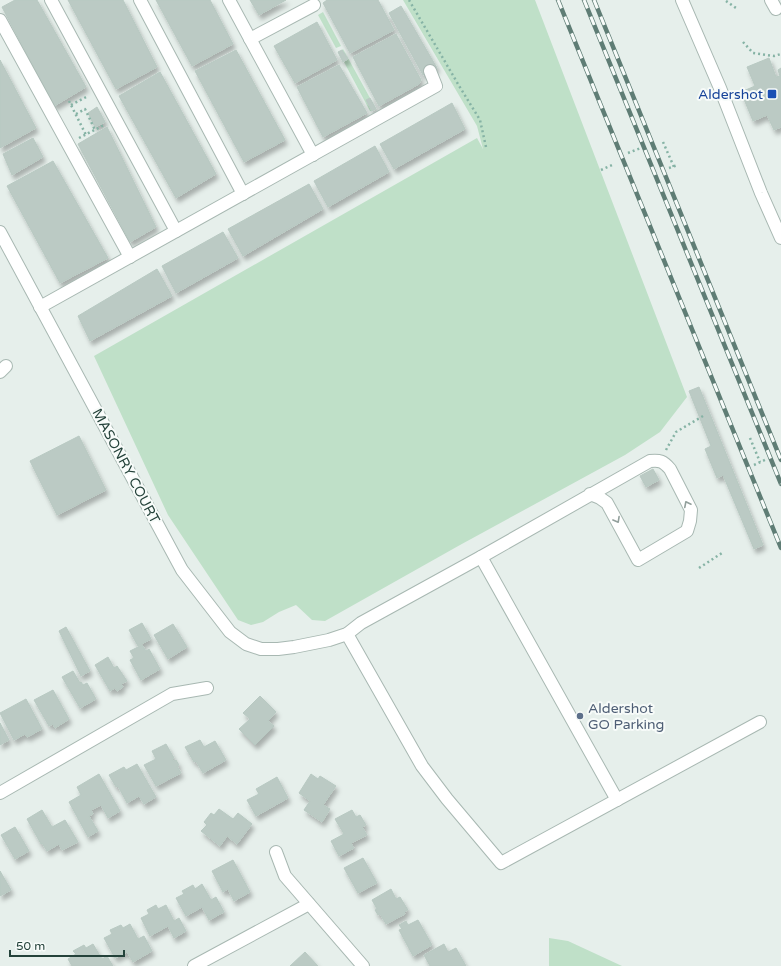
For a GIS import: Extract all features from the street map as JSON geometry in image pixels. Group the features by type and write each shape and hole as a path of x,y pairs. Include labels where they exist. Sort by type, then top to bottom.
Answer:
{"street":[{"path":"51,0 176,231"},
{"path":"140,0 243,194"},
{"path":"230,0 313,155"},
{"path":"682,0 720,88 761,193 781,238"},
{"path":"250,39 314,5"},
{"path":"0,20 130,257"},
{"path":"40,307 436,86 430,71"},
{"name":"MASONRY COURT","path":"0,232 182,570 230,632 246,644 262,649 294,647 329,640 347,634"},
{"path":"590,494 607,503 638,560 686,531 690,521 691,510 670,469 665,463 658,460 650,461 590,494 481,557 360,623 347,634 422,766 447,799 501,863 760,722"},
{"path":"481,557 617,800"},
{"path":"0,793 172,694 207,688"},
{"path":"276,852 285,876 363,966"},
{"path":"194,966 309,904"}],"path":[{"path":"409,0 480,120 486,147"},
{"path":"726,1 736,8"},
{"path":"743,42 752,53 774,56 781,54"},
{"path":"71,105 99,90"},
{"path":"70,101 86,135"},
{"path":"76,114 85,109 95,130"},
{"path":"68,144 116,119"},
{"path":"663,142 674,167"},
{"path":"628,153 641,148"},
{"path":"601,170 612,165"},
{"path":"669,168 678,165"},
{"path":"666,450 676,432 703,416"},
{"path":"750,438 760,462"},
{"path":"754,465 767,459"},
{"path":"699,568 722,553"}],"green space":[{"path":"403,0 535,0 687,397 660,432 625,455 325,621 312,620 296,605 279,612 263,622 251,625 238,620 168,515 94,356 477,138 483,149 477,126"},
{"path":"323,12 341,46 336,48 318,15"},
{"path":"343,49 370,98 366,100 372,111 370,111 344,62 348,59 342,50"},
{"path":"549,938 568,941 622,966 549,966"}],"building":[{"path":"15,0 37,0 86,87 54,106 2,7"},
{"path":"68,0 123,0 157,67 116,89"},
{"path":"156,0 210,0 233,44 192,66"},
{"path":"250,0 286,0 259,15"},
{"path":"327,0 378,0 394,30 350,53 323,3"},
{"path":"401,6 437,68 423,75 389,13"},
{"path":"317,22 337,60 295,83 274,46"},
{"path":"396,34 421,80 419,84 379,106 353,57"},
{"path":"236,50 285,140 244,162 195,71"},
{"path":"342,50 348,59 343,62 338,52"},
{"path":"769,58 776,77 780,76 778,70 781,68 781,127 774,130 767,115 753,121 741,92 755,86 747,67"},
{"path":"0,60 36,128 0,148"},
{"path":"339,65 367,113 323,137 297,87"},
{"path":"160,72 216,174 176,198 119,96"},
{"path":"370,98 376,109 372,111 366,100"},
{"path":"452,103 465,129 394,169 380,144"},
{"path":"97,107 105,122 95,127 88,113"},
{"path":"107,127 156,227 130,242 78,144"},
{"path":"33,138 43,157 12,175 3,154"},
{"path":"375,146 389,172 328,207 314,181"},
{"path":"53,161 108,258 60,283 7,186"},
{"path":"309,184 323,209 243,256 228,229"},
{"path":"223,232 238,258 176,293 162,266"},
{"path":"157,269 172,296 90,341 78,316"},
{"path":"699,387 763,545 754,549 723,475 717,478 705,449 711,446 689,391"},
{"path":"79,436 106,490 57,515 30,461"},
{"path":"653,469 659,480 646,487 640,476"},
{"path":"142,623 151,639 138,646 129,630"},
{"path":"173,624 187,647 168,659 154,635"},
{"path":"66,627 90,671 81,676 59,631"},
{"path":"142,645 146,651 149,649 160,669 141,680 130,660 134,658 130,651"},
{"path":"108,657 114,668 117,666 127,681 121,684 123,687 117,691 115,688 110,691 95,665"},
{"path":"73,671 80,683 81,682 83,685 87,683 96,699 80,708 62,677"},
{"path":"53,690 69,719 55,728 53,724 49,726 34,700"},
{"path":"260,696 276,712 268,721 274,726 255,745 239,729 250,719 243,713"},
{"path":"26,699 42,729 27,737 25,734 14,740 0,713"},
{"path":"0,723 9,740 0,745"},
{"path":"200,740 204,747 215,741 226,760 203,773 185,747"},
{"path":"166,744 174,758 172,759 173,761 176,760 179,765 177,766 181,773 156,786 144,765 156,759 152,751"},
{"path":"137,764 156,797 144,804 139,796 127,803 118,786 116,787 109,775 124,767 126,770"},
{"path":"99,774 120,811 108,818 101,805 91,810 93,814 89,816 98,831 88,837 69,802 81,795 77,787"},
{"path":"311,774 318,779 320,776 336,786 323,805 330,809 322,822 304,810 310,801 299,793"},
{"path":"277,777 288,798 256,816 247,800 259,794 256,789"},
{"path":"219,809 233,819 238,813 252,824 237,844 227,836 220,846 201,831 207,825 204,822 211,813 214,815"},
{"path":"42,810 52,827 65,820 78,842 62,850 59,844 47,851 42,843 41,844 27,819"},
{"path":"352,810 356,817 360,815 366,825 362,827 367,835 351,843 354,848 339,856 331,841 344,834 335,819"},
{"path":"15,827 29,851 15,859 1,835"},
{"path":"363,858 377,883 358,893 344,868"},
{"path":"233,860 250,892 234,901 228,889 223,892 212,871"},
{"path":"0,871 11,890 0,896"},
{"path":"202,884 211,900 216,897 224,912 209,920 202,907 186,916 176,898 184,894 182,891 193,885 195,889"},
{"path":"391,889 396,899 400,897 408,910 404,912 405,914 386,924 380,914 378,915 375,910 377,909 372,900"},
{"path":"156,905 158,909 166,905 174,921 179,918 186,931 174,938 168,926 150,936 141,918 149,914 147,910"},
{"path":"418,920 432,945 413,956 399,930 402,929 399,925 406,921 408,925"},
{"path":"130,924 138,939 144,936 152,951 133,962 127,952 115,958 104,938 112,934 110,930 121,925 123,928"},
{"path":"93,944 102,959 107,956 113,966 72,966 68,959 76,954 73,951 84,945 86,948"},
{"path":"444,944 448,952 456,948 466,966 430,966 424,955"},
{"path":"305,952 318,966 290,966"}],"railway":[{"path":"558,0 781,548"},
{"path":"584,0 781,484"},
{"path":"594,0 781,460"}],"place":[{"name":"Aldershot","path":"772,94"},
{"name":"Aldershot GO Parking","path":"580,716"}]}
